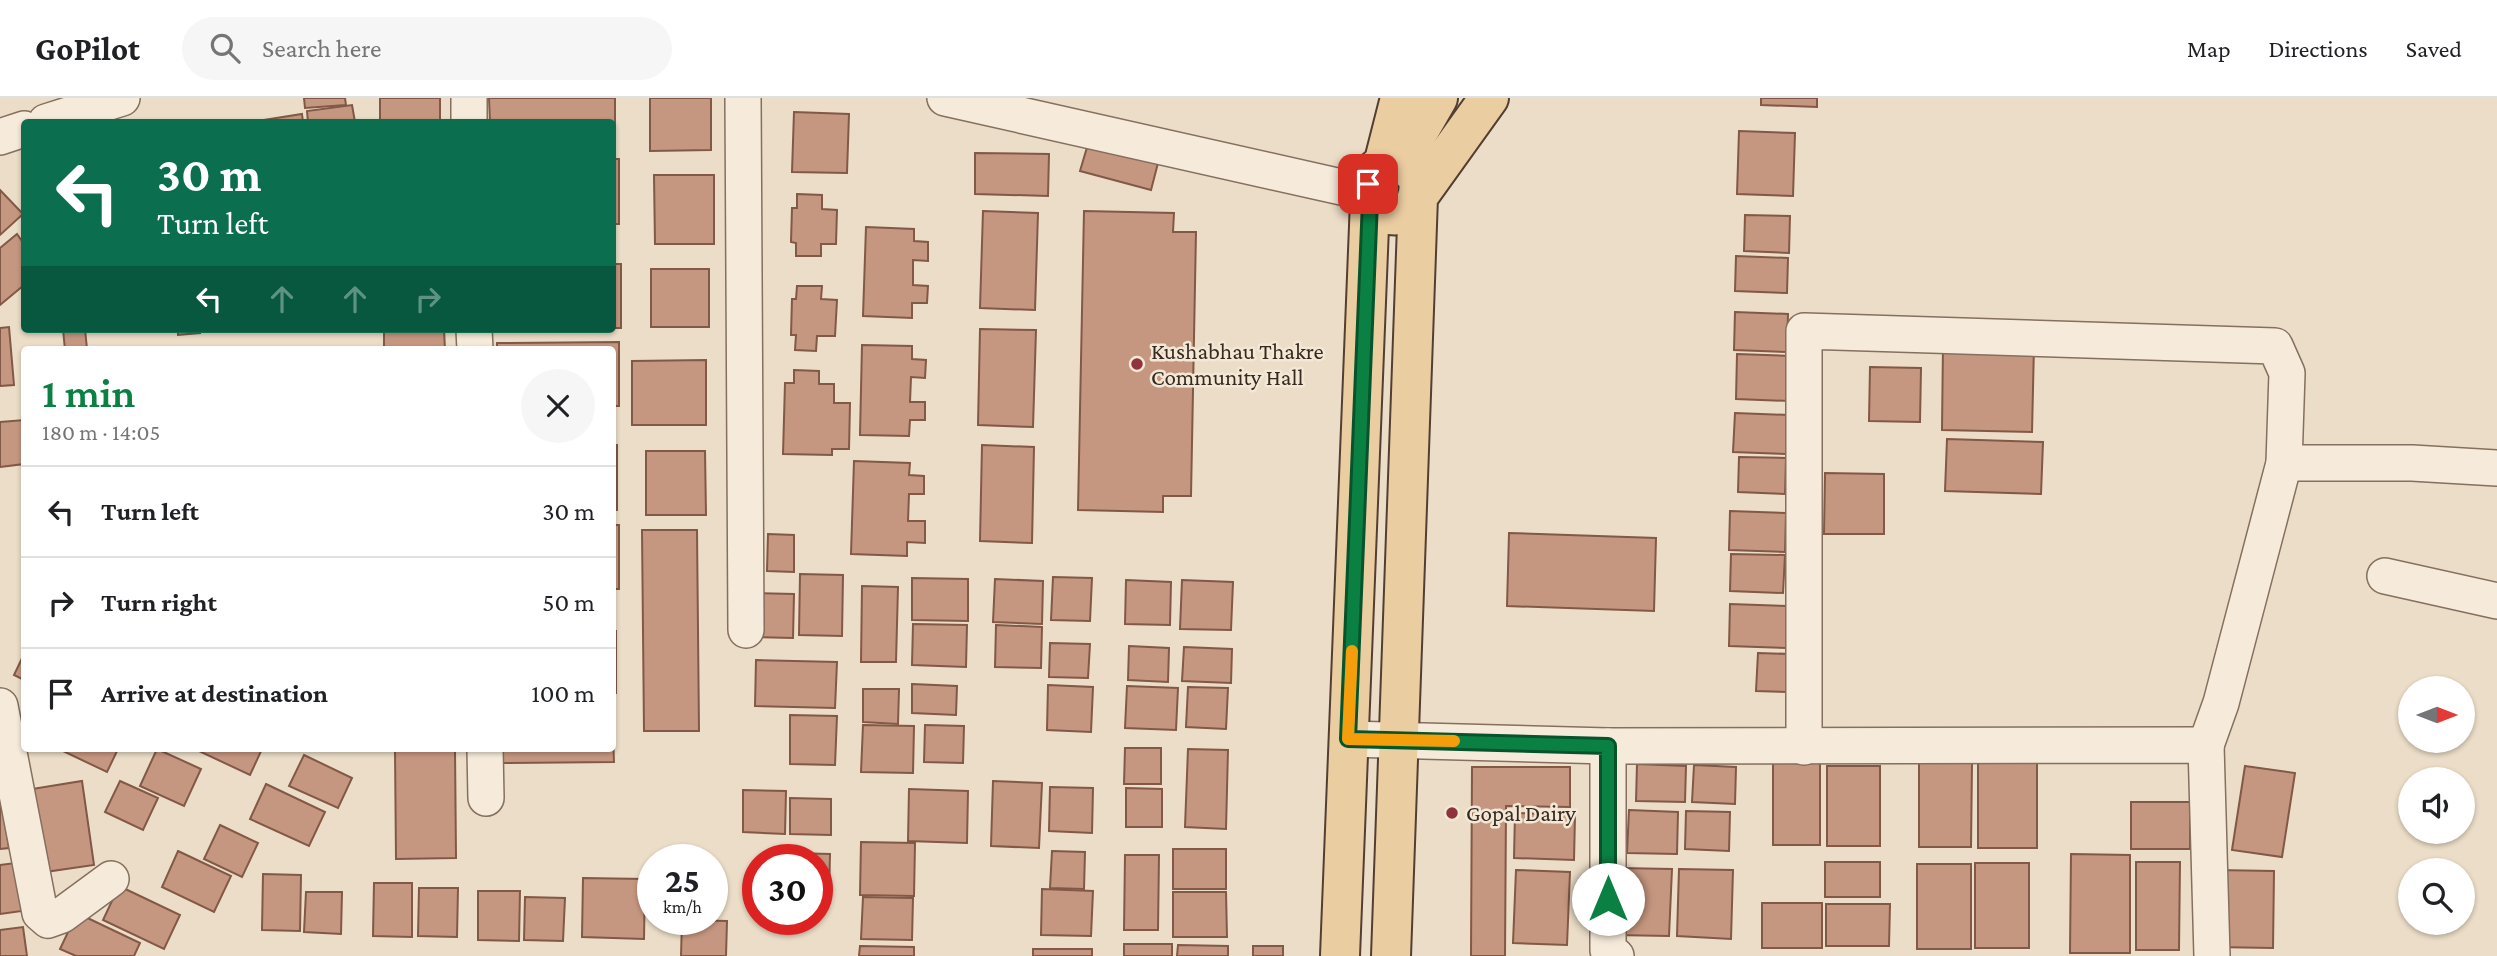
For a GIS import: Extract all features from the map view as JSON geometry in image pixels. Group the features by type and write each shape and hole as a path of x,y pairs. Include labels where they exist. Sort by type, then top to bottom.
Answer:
{"main road":[{"path":"1340,956 1363,381 1380,181 1400,98"},
{"path":"1380,181 1438,98"},
{"path":"1418,197 1489,98"},
{"path":"1380,181 1414,173 1418,180 1391,956"},
{"path":"1363,381 1411,380"}],"street":[{"path":"56,119 122,98"},
{"path":"469,98 469,119"},
{"path":"743,98 746,630"},
{"path":"945,98 1380,181"},
{"path":"0,137 21,131"},
{"path":"1804,747 1804,331 2275,346 2287,373 2284,463 2221,703 2207,745 2212,956"},
{"path":"2284,463 2412,463 2497,468"},
{"path":"2385,576 2497,601"},
{"path":"0,706 40,914 48,920 62,915 111,879"},
{"path":"1348,739 1608,746 2207,745"},
{"path":"1608,746 1608,950 1616,956"},
{"path":"485,752 486,798"}],"building":[{"path":"304,98 345,98 346,105 305,108"},
{"path":"380,98 440,98 440,119 380,119"},
{"path":"489,98 615,98 615,119 490,119"},
{"path":"650,98 711,98 711,150 650,151"},
{"path":"1761,98 1817,98 1817,107 1761,105"},
{"path":"352,105 354,119 308,119 307,111"},
{"path":"794,112 849,114 847,173 792,172"},
{"path":"302,114 303,119 270,119"},
{"path":"1739,131 1795,133 1793,196 1737,194"},
{"path":"1088,144 1158,163 1151,190 1080,171"},
{"path":"975,153 1049,154 1048,196 975,194"},
{"path":"616,159 619,159 619,224 616,224"},
{"path":"654,175 714,175 714,244 655,244"},
{"path":"0,190 21,212 21,216 0,235"},
{"path":"797,194 822,195 822,209 837,210 836,244 821,244 821,256 796,256 796,243 791,242 792,208 797,208"},
{"path":"983,211 1038,213 1035,310 980,308"},
{"name":"Kushabhau Thakre Community Hall","path":"1084,211 1174,213 1173,232 1196,232 1191,496 1163,496 1163,512 1078,510"},
{"path":"1745,215 1790,216 1789,253 1744,251"},
{"path":"866,227 914,229 914,241 928,242 928,261 913,260 913,285 928,286 927,303 912,303 912,318 863,316"},
{"path":"17,234 21,240 21,288 0,305 0,248"},
{"path":"1736,256 1788,258 1787,293 1735,291"},
{"path":"616,264 621,264 621,328 616,328"},
{"path":"651,269 709,269 709,327 651,327"},
{"path":"797,286 822,286 821,299 837,300 835,336 817,336 816,351 795,350 796,335 791,335 792,299 796,299"},
{"path":"1735,312 1788,314 1787,352 1734,350"},
{"path":"9,327 14,385 0,386 0,328"},
{"path":"980,329 1036,330 1033,427 978,425"},
{"path":"63,333 85,333 87,346 65,346"},
{"path":"384,333 444,333 445,346 384,346"},
{"path":"619,342 619,406 616,406 616,346 497,346 497,343"},
{"path":"1943,344 2034,345 2032,432 1942,430"},
{"path":"862,345 912,346 912,359 926,360 925,378 911,377 910,402 925,402 925,420 910,420 909,436 860,435"},
{"path":"1737,354 1791,356 1789,401 1736,399"},
{"path":"706,360 706,425 632,425 632,361"},
{"path":"1870,367 1921,368 1920,422 1869,421"},
{"path":"794,370 819,371 819,384 834,384 834,403 850,403 849,449 832,449 832,455 783,454 785,383 794,383"},
{"path":"1735,413 1788,415 1787,454 1733,452"},
{"path":"21,420 21,464 0,467 0,422"},
{"path":"1947,439 2043,442 2041,494 1945,491"},
{"path":"616,445 617,445 616,510"},
{"path":"982,445 1034,447 1032,543 980,541"},
{"path":"646,451 705,451 706,515 646,515"},
{"path":"1739,457 1786,458 1785,494 1738,492"},
{"path":"854,461 910,463 909,475 924,476 924,494 909,494 908,521 925,521 925,543 907,542 907,556 851,554"},
{"path":"1825,473 1884,474 1884,534 1824,534"},
{"path":"1730,511 1786,513 1785,552 1729,550"},
{"path":"616,525 619,525 619,589 616,589"},
{"path":"642,530 697,530 699,731 644,731"},
{"path":"1509,533 1656,538 1654,611 1507,606"},
{"path":"768,534 794,535 794,572 767,571"},
{"path":"1731,554 1785,555 1783,593 1730,591"},
{"path":"800,574 843,575 842,636 799,635"},
{"path":"1053,577 1092,578 1090,621 1051,620"},
{"path":"912,578 968,579 968,621 912,620"},
{"path":"995,579 1043,581 1042,624 993,622"},
{"path":"1126,580 1171,582 1170,625 1125,624"},
{"path":"1182,580 1233,582 1231,630 1180,629"},
{"path":"862,586 898,587 896,662 861,662"},
{"path":"752,593 794,594 793,638 751,637"},
{"path":"1730,604 1788,606 1787,648 1729,646"},
{"path":"913,624 967,625 966,667 912,665"},
{"path":"996,625 1042,627 1041,668 995,667"},
{"path":"1050,643 1090,644 1088,678 1049,677"},
{"path":"1129,646 1169,648 1168,682 1128,680"},
{"path":"1184,647 1232,649 1231,683 1182,681"},
{"path":"1758,653 1790,654 1788,692 1756,691"},
{"path":"21,660 21,678 14,675"},
{"path":"756,660 837,662 835,708 755,706"},
{"path":"912,684 957,686 956,715 912,713"},
{"path":"1048,685 1093,687 1091,732 1047,730"},
{"path":"1127,686 1178,688 1176,730 1125,728"},
{"path":"1188,687 1228,688 1226,729 1186,727"},
{"path":"863,689 899,689 898,724 863,722"},
{"path":"790,715 837,716 835,765 790,764"},
{"path":"863,725 914,726 913,773 861,772"},
{"path":"925,725 964,726 963,763 924,762"},
{"path":"1125,748 1161,748 1161,784 1124,784"},
{"path":"1188,749 1228,750 1226,829 1185,827"},
{"path":"65,752 117,752 107,772"},
{"path":"156,752 164,752 201,769 184,806 140,786"},
{"path":"201,752 261,752 250,775"},
{"path":"395,752 455,752 456,858 396,859"},
{"path":"502,752 614,752 614,762 502,763"},
{"path":"304,755 352,778 338,808 289,786"},
{"path":"1919,762 1972,763 1971,847 1919,847"},
{"path":"1773,763 1820,763 1820,845 1773,845"},
{"path":"1978,763 2037,763 2037,848 1978,848"},
{"path":"1637,764 1686,766 1685,802 1636,801"},
{"path":"1694,765 1736,767 1735,804 1692,802"},
{"path":"1827,766 1880,766 1880,846 1827,846"},
{"path":"2245,766 2295,773 2282,857 2232,850"},
{"path":"1472,767 1570,767 1570,807 1506,806 1505,956 1471,956"},
{"path":"82,781 94,865 45,872 32,789"},
{"path":"120,781 158,798 143,830 105,812"},
{"path":"993,781 1042,783 1039,848 991,846"},
{"path":"266,784 325,812 309,846 250,819"},
{"path":"1050,787 1093,788 1092,833 1049,831"},
{"path":"1126,788 1162,789 1162,827 1126,827"},
{"path":"909,789 968,791 967,843 908,841"},
{"path":"743,790 786,791 785,834 743,832"},
{"path":"790,798 831,799 831,835 790,834"},
{"path":"2131,802 2190,802 2190,849 2131,849"},
{"path":"3,807 9,848 0,849 0,808"},
{"path":"1629,810 1678,812 1677,854 1627,853"},
{"path":"1686,811 1730,812 1729,851 1685,849"},
{"path":"1515,813 1575,815 1574,860 1514,858"},
{"path":"220,825 258,843 242,877 204,859"},
{"path":"861,842 915,843 914,896 860,895"},
{"path":"1173,849 1226,849 1226,889 1173,889"},
{"path":"178,851 231,876 214,912 162,887"},
{"path":"1052,851 1085,852 1084,889 1050,888"},
{"path":"2071,854 2130,855 2130,953 2070,953"},
{"path":"1125,855 1159,855 1158,930 1124,930"},
{"path":"1825,862 1880,862 1880,897 1825,897"},
{"path":"2136,862 2180,862 2179,950 2136,950"},
{"path":"15,863 22,911 0,914 0,865"},
{"path":"1975,863 2029,863 2029,948 1975,948"},
{"path":"1917,864 1971,864 1971,949 1917,949"},
{"path":"1618,868 1672,869 1669,936 1615,935"},
{"path":"1679,869 1733,870 1731,939 1677,936"},
{"path":"1516,870 1570,872 1567,945 1513,943"},
{"path":"2215,870 2274,871 2273,948 2213,947"},
{"path":"263,874 301,875 300,931 262,930"},
{"path":"583,878 637,879 637,935 644,935 644,939 582,937"},
{"path":"374,883 412,883 412,937 373,936"},
{"path":"119,886 180,915 164,949 103,920"},
{"path":"419,888 458,888 457,937 418,936"},
{"path":"1042,889 1093,891 1091,936 1041,935"},
{"path":"478,891 520,891 519,941 478,940"},
{"path":"306,892 342,892 341,934 304,932"},
{"path":"1173,892 1226,892 1227,937 1173,937"},
{"path":"525,897 565,898 563,941 524,940"},
{"path":"863,897 913,898 912,940 861,939"},
{"path":"1762,903 1822,903 1822,948 1762,948"},
{"path":"1826,904 1890,904 1889,946 1826,946"},
{"path":"77,913 140,943 134,956 76,956 60,949"},
{"path":"23,927 27,956 0,956 0,930"},
{"path":"682,935 727,935 726,956 681,956"},
{"path":"1124,944 1172,944 1172,956 1124,956"},
{"path":"1178,945 1228,946 1228,956 1177,956"},
{"path":"860,946 914,947 914,956 859,956"},
{"path":"1253,946 1283,946 1283,956 1253,956"},
{"path":"1033,949 1092,949 1092,956 1033,956"}],"slow traffic":[{"path":"1352,651 1348,739 1454,741"}],"place":[{"name":"Kushabhau Thakre Community Hall","path":"1137,364"},
{"name":"Gopal Dairy","path":"1452,813"}],"route":[{"path":"1368,184 1370,201 1348,739 1608,746 1608,899"}]}
